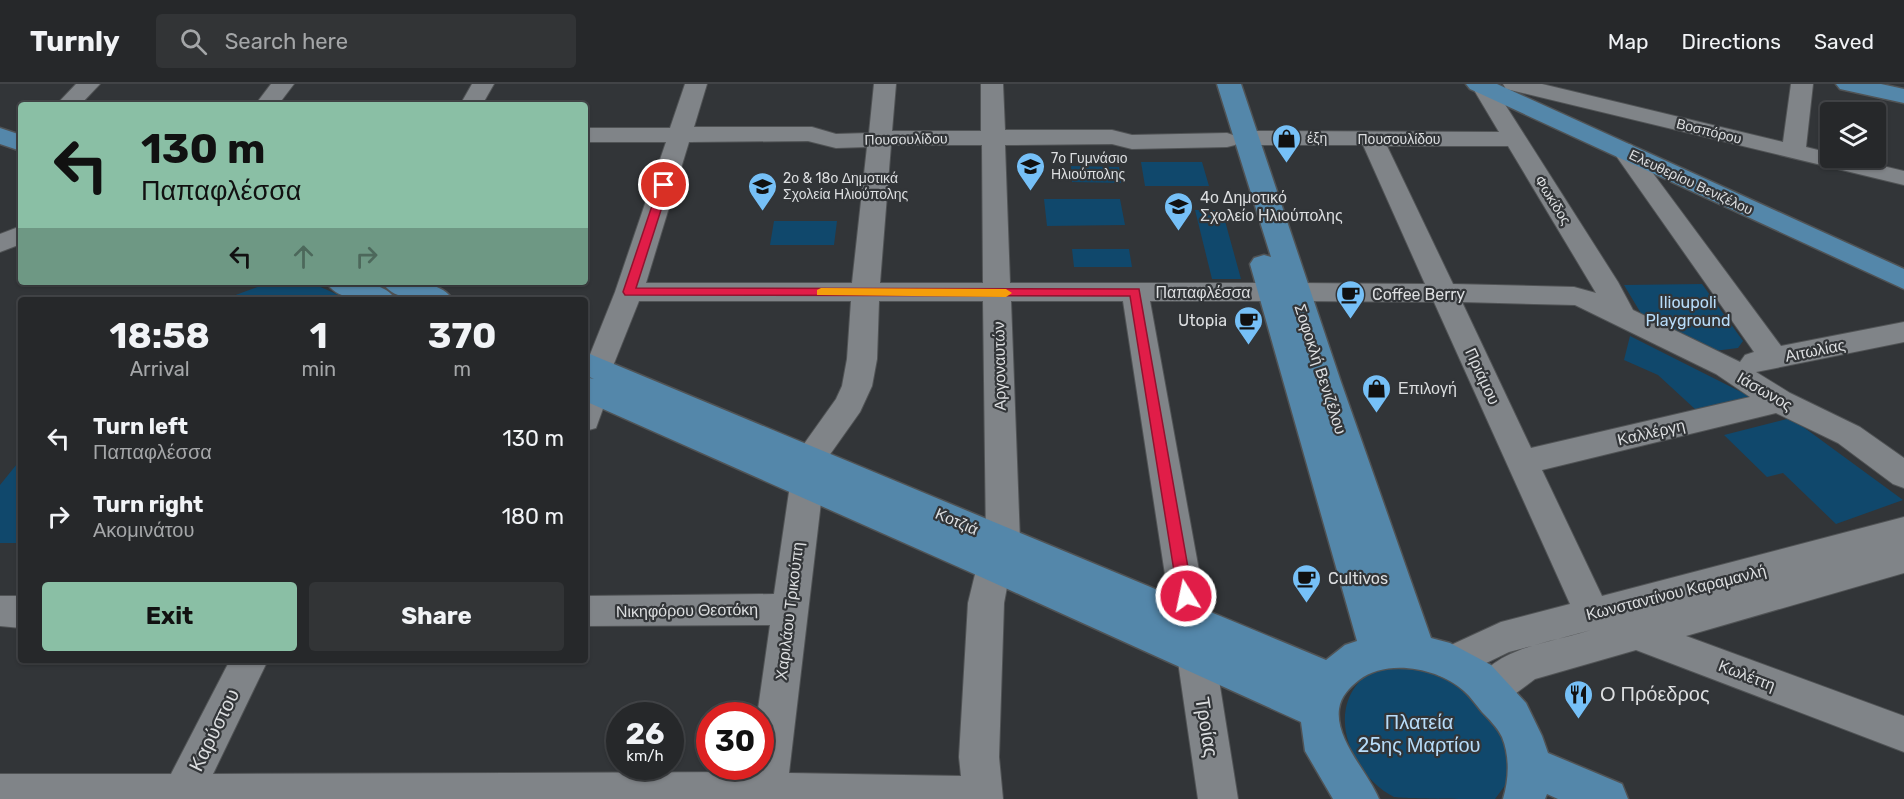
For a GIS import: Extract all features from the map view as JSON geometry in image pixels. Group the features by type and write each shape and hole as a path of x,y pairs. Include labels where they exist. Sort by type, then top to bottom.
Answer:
{"main road":[{"name":"Σοφοκλή Βενιζέλου","path":"1211,84 1237,139 1284,292 1378,650"},
{"name":"Σοφοκλή Βενιζέλου","path":"1229,84 1237,139"},
{"name":"Ελευθερίου Βενιζέλου","path":"1488,84 1623,150 1904,280"},
{"name":"Ελευθερίου Βενιζέλου","path":"1488,84 1904,264"},
{"path":"1848,84 1904,96"},
{"path":"1881,84 1904,89"},
{"path":"0,113 15,136"},
{"path":"346,285 374,297"},
{"path":"402,285 427,297"},
{"name":"Σοφοκλή Βενιζέλου","path":"1284,292 1434,657"},
{"name":"Κοτζιά","path":"590,386 808,471 1324,696"},
{"path":"1358,799 1340,779 1328,756 1321,733 1324,696 1351,661 1378,650 1396,649 1434,657 1491,690 1506,707 1518,726 1526,746 1527,790 1607,799"}],"street":[{"path":"70,102 89,84"},
{"path":"268,102 283,84"},
{"path":"473,102 483,84"},
{"path":"590,386 629,292 696,84"},
{"path":"808,471 849,404 862,359 885,84"},
{"name":"Αργοναυτών","path":"983,798 979,757 986,603 998,553 997,293 992,84"},
{"name":"Φωκίδος","path":"1488,84 1515,139 1604,282 1621,315"},
{"name":"Βοσπόρου","path":"1514,84 1904,178"},
{"path":"1793,152 1802,84"},
{"name":"Πουσουλίδου","path":"588,135 812,134 823,140 1112,137 1132,142 1237,139 1515,139"},
{"name":"Πριάμου","path":"1372,139 1592,613"},
{"path":"1623,150 1774,358"},
{"path":"0,244 18,235"},
{"name":"Παπαφλέσσα","path":"629,292 1444,292 1574,296 1621,315"},
{"name":"Τροίας","path":"1135,292 1218,799"},
{"name":"Ιάσωνος","path":"1621,315 1726,367 1779,401 1848,435 1904,475"},
{"name":"Αιτωλίας","path":"1726,367 1904,332"},
{"name":"Καλλέργη","path":"1523,462 1779,401"},
{"name":"Χαριλάου Τρικούπη","path":"766,796 808,471"},
{"name":"Κωνσταντίνου Καραμανλή","path":"1434,657 1904,531"},
{"name":"Κωνσταντίνου Καραμανλή","path":"1491,690 1524,665 1904,559"},
{"name":"Νικηφόρου Θεοτόκη","path":"588,611 790,609"},
{"path":"0,612 18,612"},
{"name":"Κωλέττη","path":"1592,613 1638,634 1904,734"},
{"name":"Καρύστου","path":"181,796 248,663"},
{"path":"0,794 983,798"}],"green space":[{"path":"1141,162 1202,162 1209,186 1145,186"},
{"path":"1071,166 1119,167 1121,183 1072,182"},
{"path":"1044,199 1120,199 1125,225 1047,226"},
{"path":"1195,210 1222,210 1241,279 1212,279"},
{"path":"774,221 837,221 834,245 770,245"},
{"path":"1072,249 1129,249 1132,267 1074,267"},
{"name":"Ilioupoli Playground","path":"1702,284 1743,341 1738,348 1714,351 1645,320 1624,285"},
{"path":"263,285 316,285 343,297 230,297"},
{"path":"1630,336 1751,397 1696,410 1658,375 1624,360"},
{"path":"1791,418 1903,500 1836,524 1783,473 1767,477 1724,435"},
{"path":"18,463 18,543 0,543 0,485"},
{"name":"Πλατεία 25ης Μαρτίου","path":"1423,667 1466,687 1499,722 1510,764 1506,784 1495,799 1394,797 1380,788 1358,762 1350,746 1345,713 1349,697 1359,682 1375,670 1382,668"}],"slow traffic":[{"path":"821,292 1006,293"}],"place":[{"name":"έξη","path":"1286,164"},
{"name":"7ο Γυμνάσιο Ηλιούπολης","path":"1030,192"},
{"name":"2ο & 18ο Δημοτικά Σχολεία Ηλιούπολης","path":"762,212"},
{"name":"4ο Δημοτικό Σχολείο Ηλιούπολης","path":"1179,232"},
{"name":"Coffee Berry","path":"1351,320"},
{"name":"Utopia","path":"1248,346"},
{"name":"Επιλογή","path":"1377,414"},
{"name":"Cultivos","path":"1307,604"},
{"name":"Ο Πρόεδρος","path":"1579,720"}],"route":[{"path":"664,185 629,292 1135,292 1186,596"}]}
